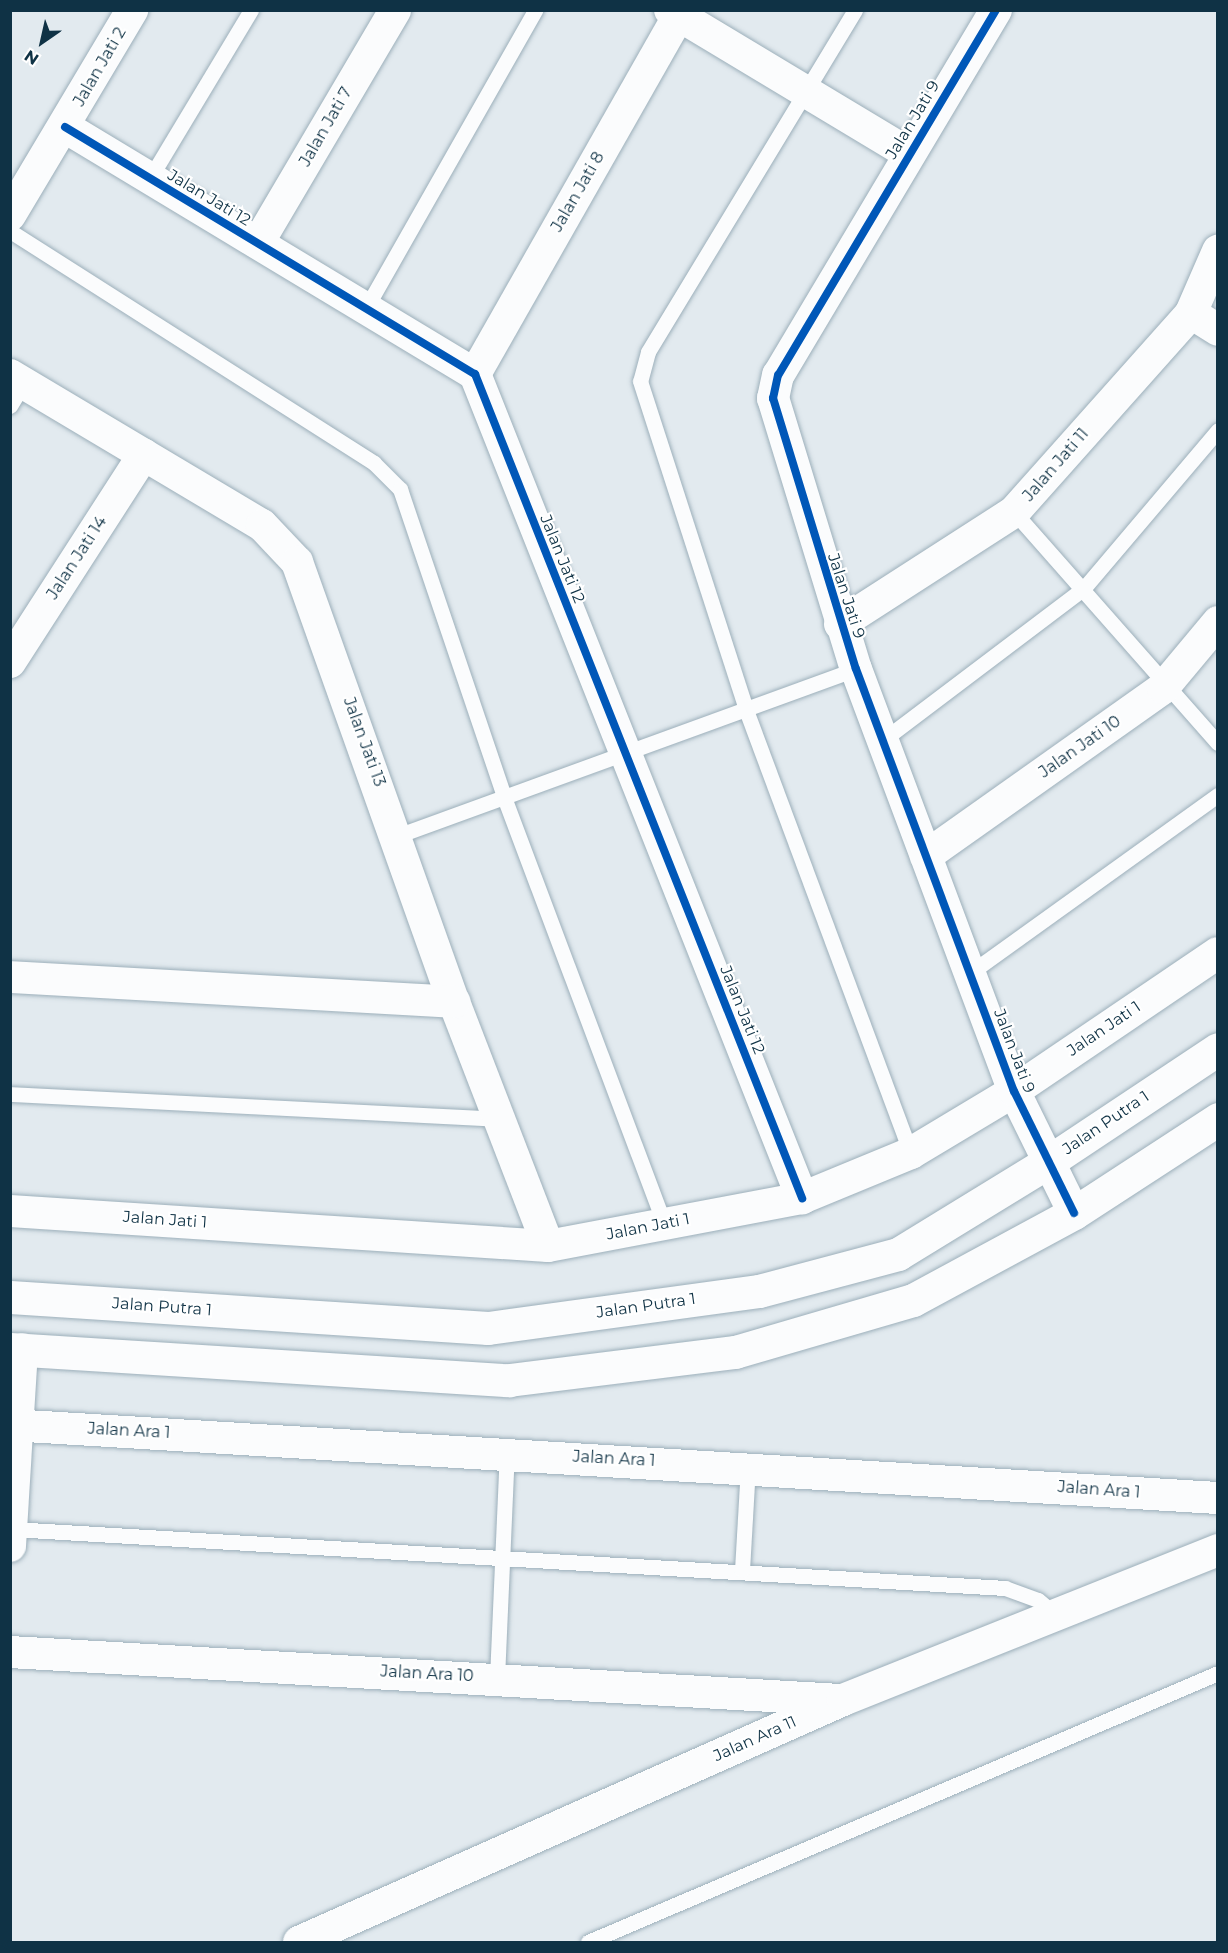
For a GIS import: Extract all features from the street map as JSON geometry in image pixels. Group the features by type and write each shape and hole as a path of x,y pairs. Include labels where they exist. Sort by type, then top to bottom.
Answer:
{"main road":[{"name":"Jalan Putra 1","path":"10,1297 488,1328 759,1291 898,1254 1048,1162 1218,1049"},
{"path":"16,1349 510,1380 735,1352 913,1300 1074,1213 1218,1119"}],"street":[{"name":"Jalan Jati 2","path":"10,215 65,127 132,10"},
{"name":"Jalan Jati 7","path":"258,243 395,10"},
{"name":"Jalan Jati 9","path":"996,10 908,153 774,386 776,410 840,624 856,669 1014,1091 1074,1213"},
{"path":"677,12 908,153"},
{"name":"Jalan Jati 8","path":"475,374 677,12"},
{"name":"Jalan Jati 12","path":"65,127 475,374 802,1198"},
{"name":"Jalan Jati 11","path":"840,624 1014,513 1191,313 1218,251"},
{"path":"1191,313 1218,330"},
{"name":"Jalan Jati 13","path":"15,388 144,454 262,525 297,562 397,836 454,1002 548,1246"},
{"name":"Jalan Jati 14","path":"10,662 144,454"},
{"name":"Jalan Jati 10","path":"926,856 1167,684 1218,622"},
{"name":"Jalan Jati 1","path":"10,1210 548,1246 802,1198 911,1153 1014,1091 1218,953"},
{"path":"10,977 454,1002"},
{"path":"11,1538 16,1349"},
{"name":"Jalan Ara 1","path":"14,1425 748,1467 1218,1498"},
{"name":"Jalan Ara 11","path":"299,1942 843,1700 1218,1550"},
{"name":"Jalan Ara 10","path":"10,1652 497,1678 843,1700"}],"lane":[{"path":"150,178 251,10"},
{"path":"366,308 535,10"},
{"path":"855,10 648,352 640,381 746,710 911,1153"},
{"path":"10,231 389,474 407,505 505,800 664,1224"},
{"path":"883,740 1084,588 1218,430"},
{"path":"1014,513 1084,588 1218,742"},
{"path":"397,836 505,800 856,669"},
{"path":"970,973 1218,795"},
{"path":"10,1094 499,1119"},
{"path":"497,1678 507,1453"},
{"path":"742,1570 748,1467"},
{"path":"11,1538 742,1570 1005,1588 1038,1600 1057,1616"},
{"path":"588,1942 1218,1673"}],"cycle path":[{"path":"996,10 778,375 773,398 856,669 1014,1091 1074,1213"},
{"path":"65,127 475,374 802,1198"}]}
